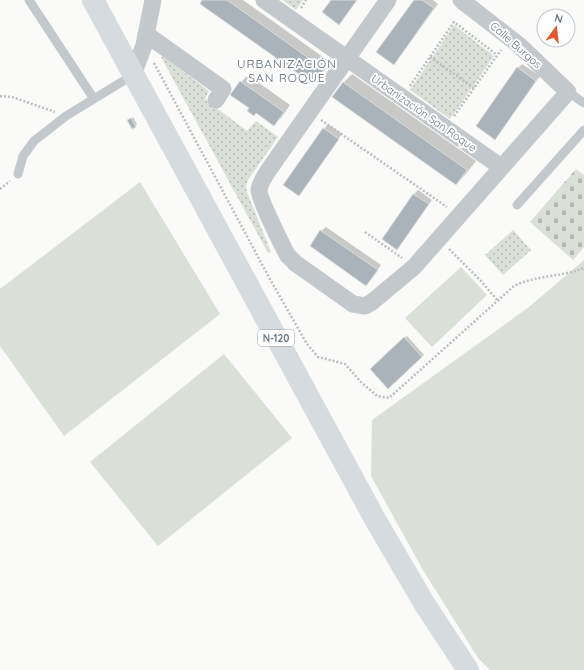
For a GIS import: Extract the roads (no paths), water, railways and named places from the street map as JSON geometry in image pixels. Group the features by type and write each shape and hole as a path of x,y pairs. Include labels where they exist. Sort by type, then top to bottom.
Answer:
{"highway":[{"name":"N-120","path":"93,0 376,521 424,604 468,670"}],"street":[{"path":"133,75 145,40 153,0"},
{"name":"Urbanización San Roque","path":"264,0 500,167"},
{"path":"388,0 270,168 259,189 272,222 288,255 295,263 354,304 366,306 414,267 500,167 568,92"},
{"name":"Calle Burgos","path":"461,0 519,45 568,92"},
{"path":"145,40 224,89 216,100"}],"lane":[{"path":"29,0 94,98"},
{"path":"18,174 22,156 34,141 66,116 133,75"},
{"path":"568,92 584,103"},
{"path":"517,205 584,130"}],"district":[{"name":"URBANIZACIÓN SAN ROQUE","path":"287,70"}]}
